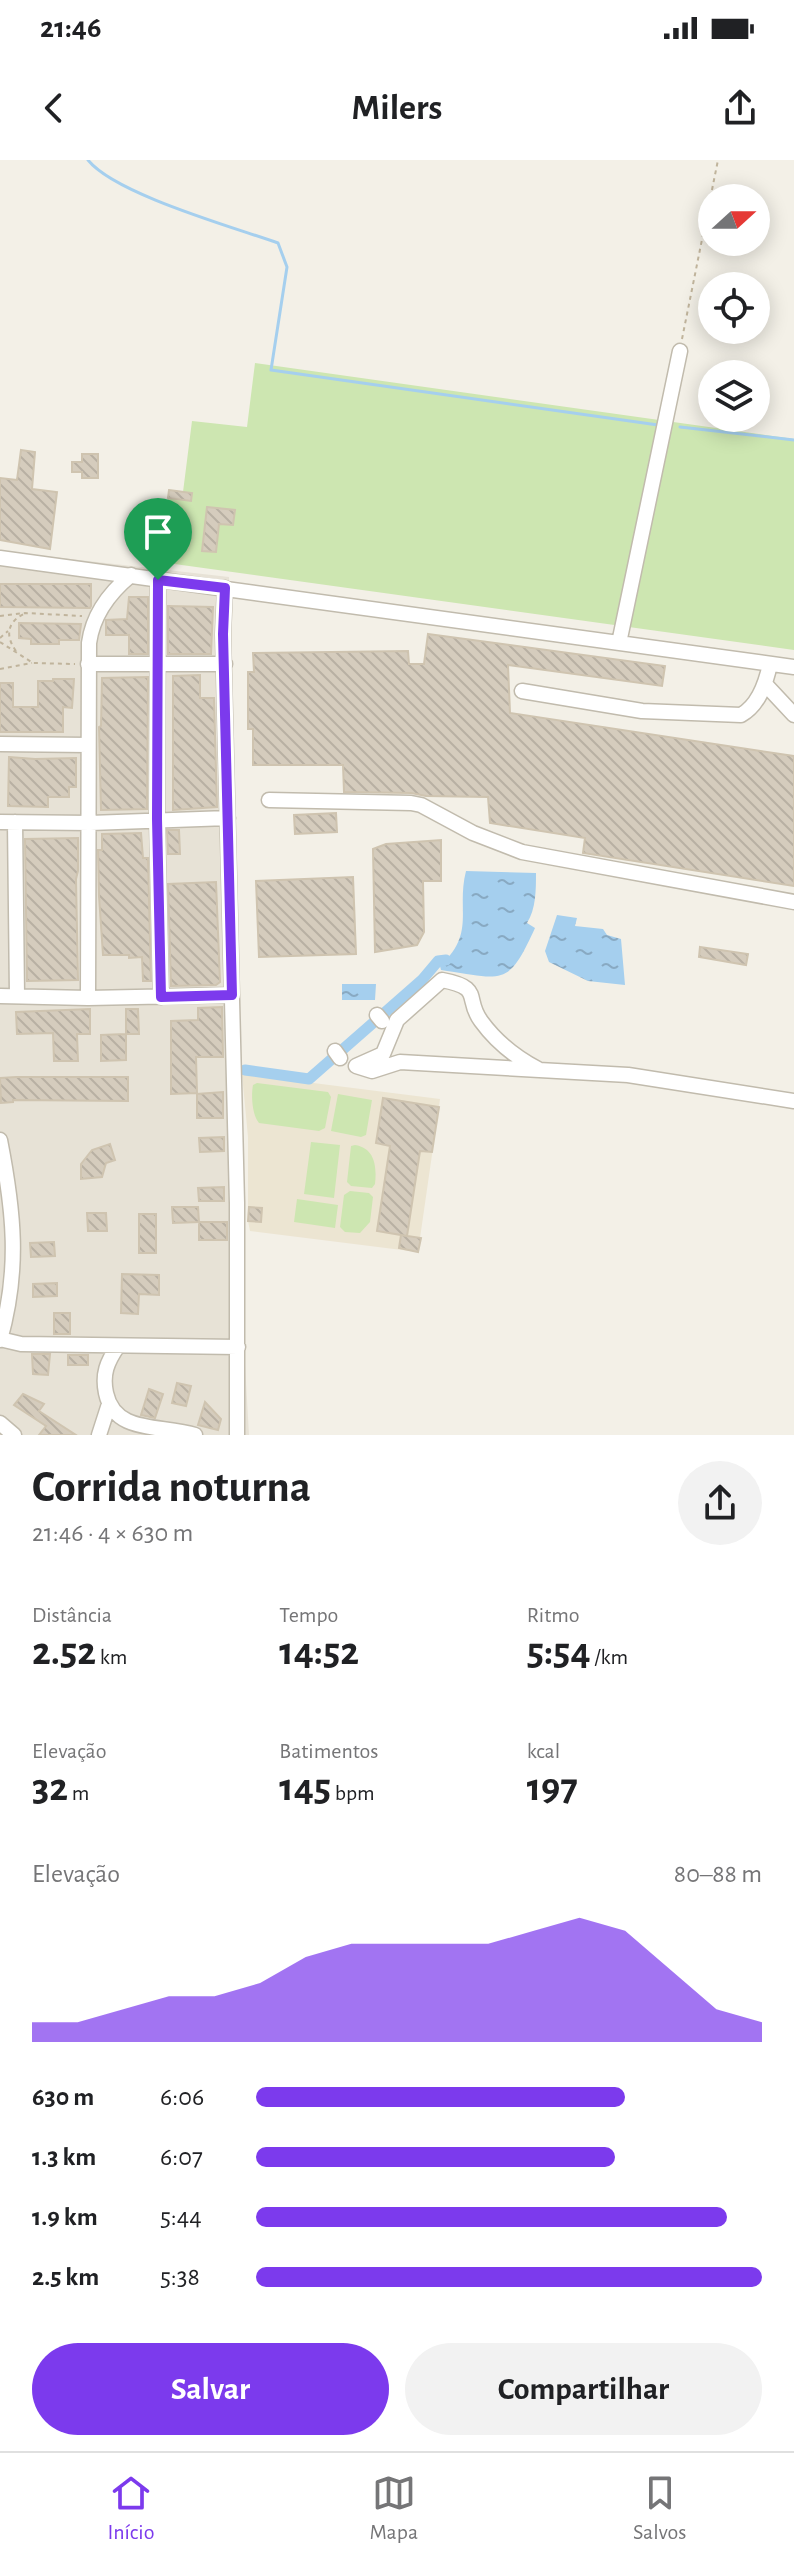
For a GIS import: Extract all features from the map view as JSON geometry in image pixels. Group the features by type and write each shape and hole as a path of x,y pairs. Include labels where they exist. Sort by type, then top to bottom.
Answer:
{"street":[{"path":"619,643 680,351"},
{"path":"0,558 794,667"},
{"path":"88,998 89,643 95,621 113,592 131,575"},
{"path":"158,580 157,819 161,997"},
{"path":"225,588 223,634 232,995 237,1435"},
{"path":"88,664 225,664"},
{"path":"522,691 642,711 741,715 766,685 770,664"},
{"path":"766,685 794,715"},
{"path":"0,744 88,745"},
{"path":"269,800 411,803 421,805 473,833 522,852 794,902"},
{"path":"17,996 8,822 90,823 228,818"},
{"path":"538,1069 512,1056 479,1018 472,993 459,983 442,980 397,1020 383,1054 356,1066 372,1071 400,1062 628,1075 794,1101"},
{"path":"0,996 232,995"},
{"path":"0,1140 9,1187 15,1253 10,1299 0,1339 21,1344 238,1347"},
{"path":"118,1346 107,1363 105,1375 109,1404 116,1415 128,1422 195,1435"},
{"path":"99,1435 109,1404"},
{"path":"0,1423 14,1435"}],"path":[{"path":"680,351 718,160"},
{"path":"0,616 25,613 84,617 95,621"},
{"path":"17,652 9,638 9,630 11,622 25,613"},
{"path":"9,630 0,640 33,663"},
{"path":"0,669 33,663 88,664"}],"shaded area":[{"path":"0,551 229,577 243,1138 244,1347 249,1435 0,1435"},
{"path":"242,1074 440,1099 418,1252 250,1231 248,1137"}],"green space":[{"path":"255,363 698,425 698,432 744,432 794,439 794,650 160,562 169,490 183,492 192,421 247,427"},
{"path":"253,1085 328,1092 331,1097 325,1128 319,1131 259,1123 252,1099"},
{"path":"338,1094 372,1100 366,1135 361,1137 331,1131"},
{"path":"311,1142 340,1145 334,1198 304,1194"},
{"path":"351,1146 367,1150 373,1159 376,1178 372,1188 351,1186 347,1182"},
{"path":"350,1191 369,1193 373,1197 370,1222 360,1233 345,1232 340,1227 344,1195"},
{"path":"297,1199 338,1205 335,1228 294,1222"}],"water":[{"path":"466,871 536,873 534,906 527,923 535,928 518,960 503,974 482,976 441,970 440,966 458,943 461,932"},
{"path":"557,915 577,918 575,926 603,929 607,935 621,939 625,985 588,981 549,962 545,951"},
{"path":"342,984 376,984 375,1000 342,1000"}],"building":[{"path":"21,450 35,452 32,489 57,492 50,549 0,540 0,478 17,480"},
{"path":"82,454 98,454 98,478 82,478 82,472 72,472 72,462 82,462"},
{"path":"169,490 192,493 191,501 168,498"},
{"path":"207,507 235,510 233,525 219,524 216,552 202,551"},
{"path":"165,519 180,521 176,549 162,547"},
{"path":"0,584 91,584 91,606 0,607"},
{"path":"129,597 148,597 148,654 129,654 129,635 106,635 106,620 127,619"},
{"path":"168,606 213,607 211,654 168,654"},
{"path":"19,623 81,624 79,640 31,644 31,639 19,638"},
{"path":"428,634 665,666 662,686 508,665 510,713 794,756 794,886 583,853 585,838 490,823 488,797 344,792 343,765 253,765 253,729 248,729 248,672 254,672 253,653 408,651 409,664 424,664"},
{"path":"200,675 200,698 214,698 217,807 173,810 173,676"},
{"path":"148,677 147,809 101,810 99,727 102,678"},
{"path":"74,679 72,708 63,707 63,732 0,732 0,683 13,683 13,707 38,707 38,681"},
{"path":"9,757 76,758 76,787 69,787 69,797 48,797 48,807 8,806"},
{"path":"336,813 337,832 295,834 294,815"},
{"path":"167,830 179,830 180,854 168,854"},
{"path":"141,833 143,858 148,858 151,981 143,981 142,957 103,955 99,896 98,850 102,850 102,834"},
{"path":"78,838 78,980 27,981 25,839"},
{"path":"441,840 441,881 423,881 424,932 417,945 375,952 373,849 386,844"},
{"path":"353,877 356,954 259,957 256,881"},
{"path":"216,882 220,982 216,985 171,986 168,884"},
{"path":"700,947 748,954 746,965 699,957"},
{"path":"222,1007 223,1057 196,1057 197,1093 171,1094 171,1021 198,1020 198,1008"},
{"path":"90,1009 90,1034 77,1034 78,1061 54,1061 53,1033 17,1034 16,1012"},
{"path":"126,1009 138,1009 139,1034 126,1034"},
{"path":"126,1034 126,1060 101,1061 101,1035"},
{"path":"128,1077 128,1101 13,1100 1,1103 0,1078"},
{"path":"223,1092 223,1118 197,1118 197,1094"},
{"path":"383,1098 439,1107 432,1152 420,1151 407,1236 377,1231 390,1146 376,1143"},
{"path":"224,1137 224,1151 200,1152 199,1138"},
{"path":"110,1144 115,1160 106,1163 102,1177 81,1179 81,1164 92,1150"},
{"path":"224,1187 224,1201 199,1201 198,1188"},
{"path":"172,1207 198,1207 199,1222 173,1223"},
{"path":"249,1207 262,1208 261,1222 248,1221"},
{"path":"87,1213 106,1213 107,1231 88,1231"},
{"path":"139,1214 156,1214 156,1253 139,1253"},
{"path":"199,1222 227,1222 227,1240 199,1240"},
{"path":"401,1235 421,1238 418,1252 399,1248"},
{"path":"54,1242 55,1256 31,1257 30,1243"},
{"path":"122,1274 159,1275 159,1295 139,1294 138,1314 121,1313"},
{"path":"57,1283 57,1296 33,1297 33,1284"},
{"path":"54,1313 70,1313 70,1334 54,1334"},
{"path":"32,1354 50,1354 48,1375 33,1374"},
{"path":"68,1355 88,1355 88,1365 68,1365"},
{"path":"177,1383 191,1386 186,1406 172,1403"},
{"path":"149,1389 163,1394 155,1418 141,1415"},
{"path":"23,1394 44,1404 39,1411 76,1435 39,1435 46,1426 14,1405"},
{"path":"205,1402 221,1419 218,1430 198,1425"}],"waterway":[{"path":"88,160 102,173 148,197 278,243 287,267 271,370 658,425"},
{"path":"680,427 794,440"},
{"path":"245,1070 309,1079 422,980 438,961 446,960"}],"route":[{"path":"158,580 225,588 223,634 232,995 161,997 157,819 158,580"}]}
